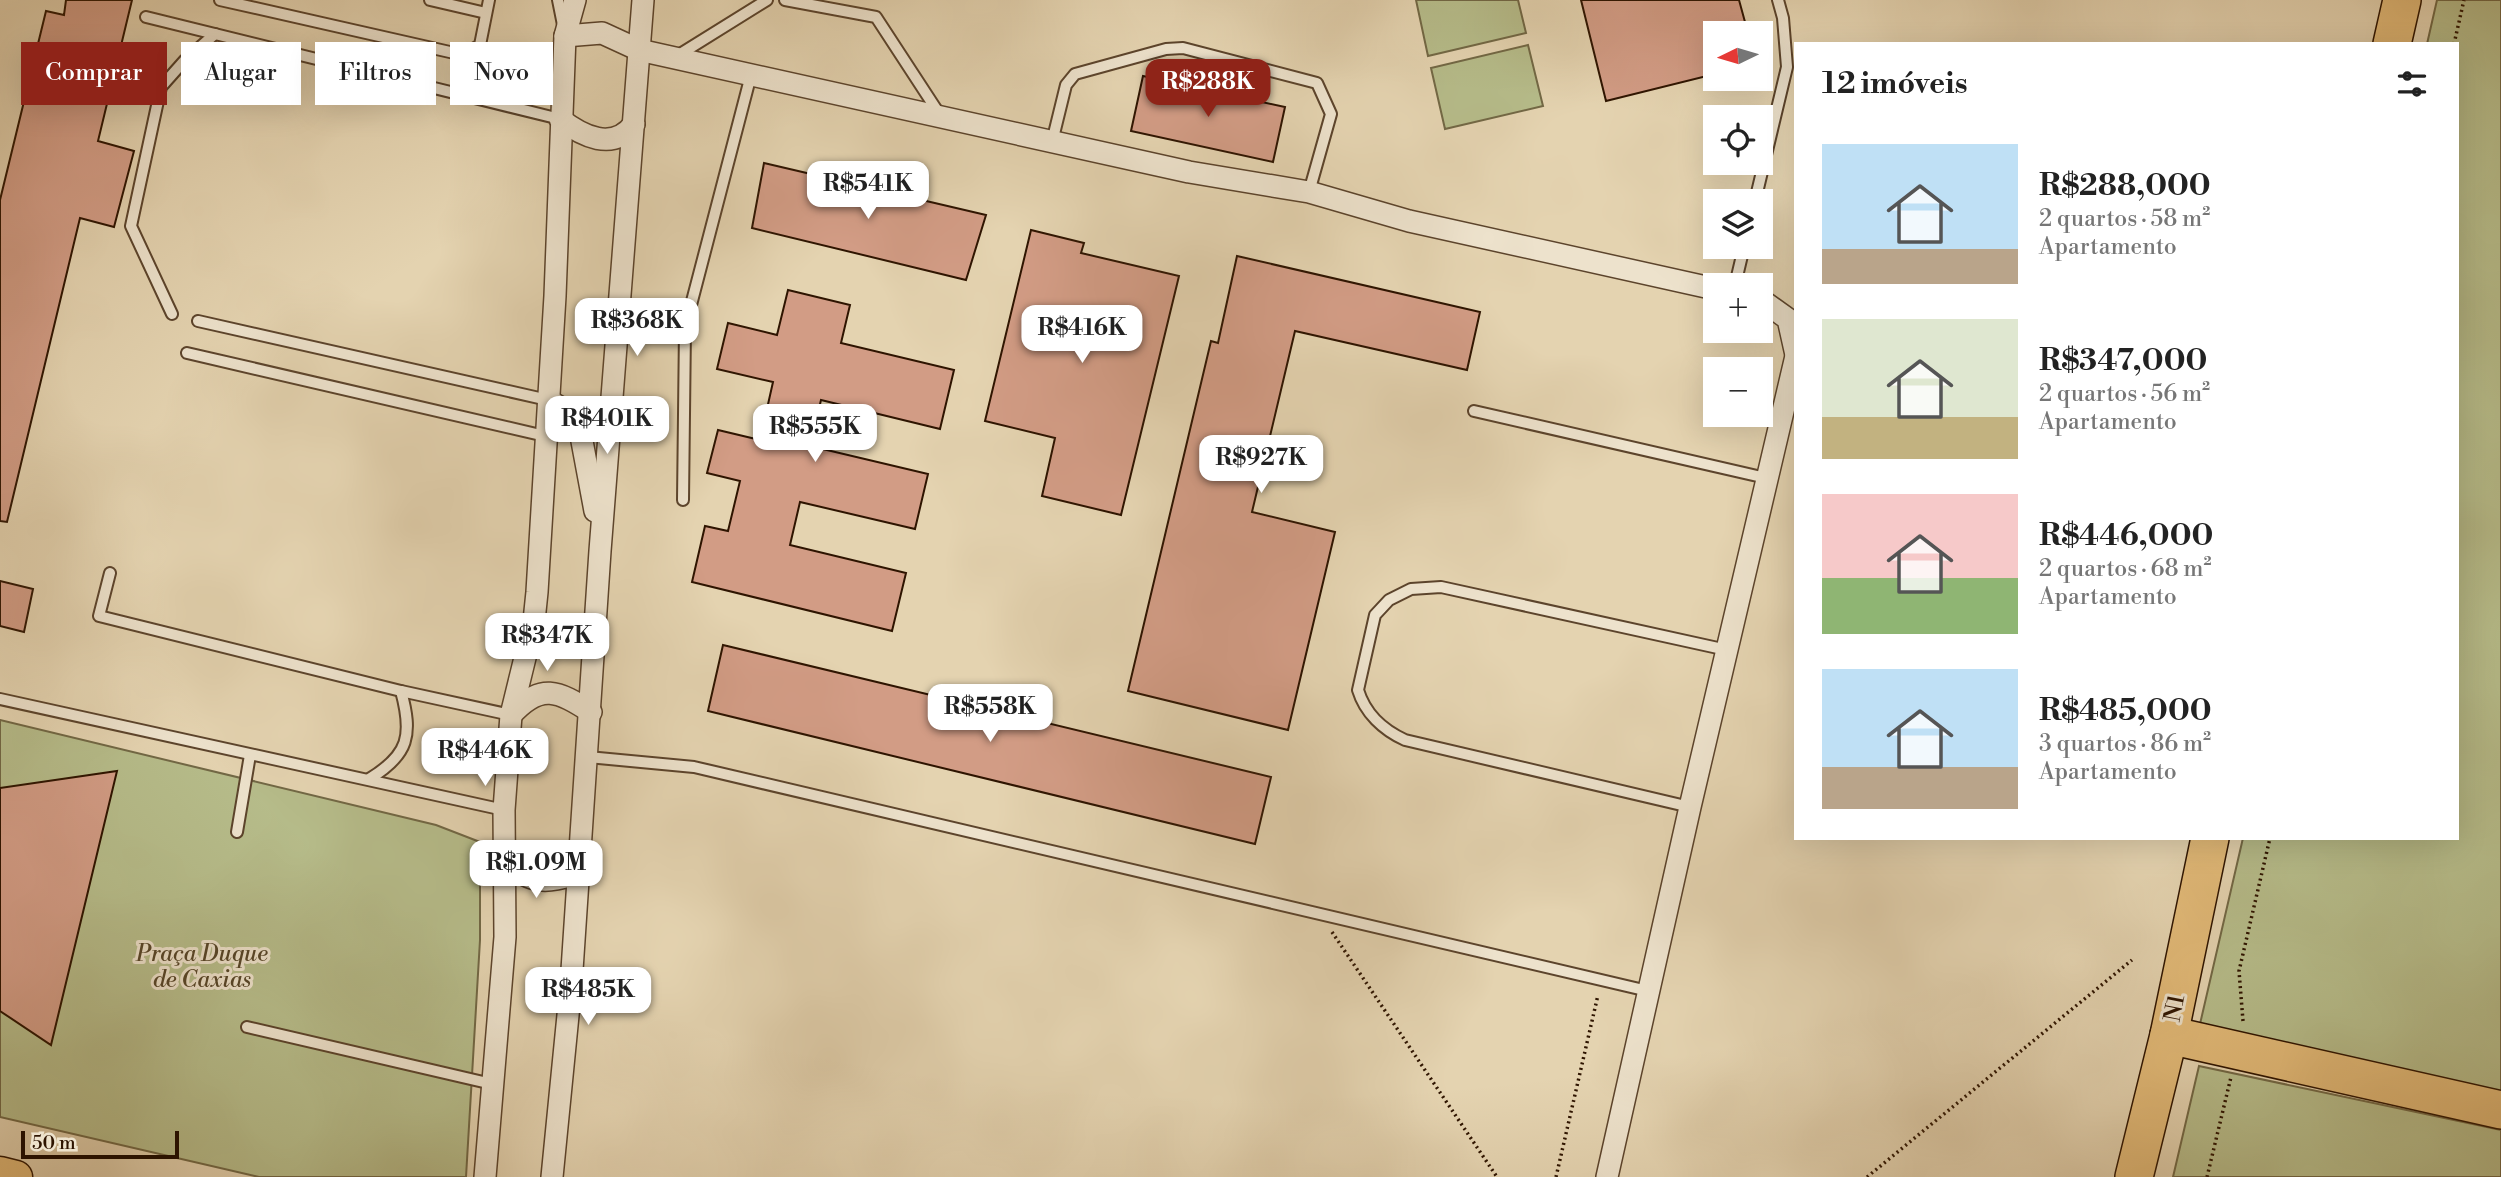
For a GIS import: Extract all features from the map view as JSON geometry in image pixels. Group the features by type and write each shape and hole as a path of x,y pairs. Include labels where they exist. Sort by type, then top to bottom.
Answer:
{"highway":[{"path":"2392,42 2402,0"},
{"name":"N1","path":"2134,1177 2169,1035 2210,840"},
{"path":"2169,1035 2501,1110"}],"main road":[{"path":"0,1173 16,1177"}],"street":[{"path":"485,1177 505,937 504,810 511,715 534,621 555,296 565,36 575,0"},
{"path":"552,1177 571,985 600,551 643,0"},
{"path":"565,36 602,33 639,50 1189,172 1309,192 1409,221 1703,286"},
{"path":"560,119 574,130 604,140 617,139 634,124"},
{"path":"1773,308 1788,319 1794,346"},
{"path":"1607,1177 1794,363"},
{"path":"548,400 571,414 579,425 590,478 600,551"},
{"path":"511,715 525,700 554,693 567,696 591,712"},
{"path":"505,862 526,878 554,881 579,873"}],"lane":[{"path":"220,0 463,55 480,45 489,0"},
{"path":"430,0 486,13"},
{"path":"558,0 565,36"},
{"path":"674,58 766,0"},
{"path":"785,0 876,17 941,117"},
{"path":"1758,189 1787,67 1783,18 1778,0"},
{"path":"146,17 560,119"},
{"path":"172,314 131,226 161,87 185,60 215,34"},
{"path":"1052,142 1066,85 1075,74 1166,49 1183,48 1317,83 1331,114 1309,192"},
{"path":"683,500 685,328 751,75"},
{"path":"198,321 548,400"},
{"path":"187,353 545,436"},
{"path":"1474,411 1766,478"},
{"path":"110,573 99,617 401,691 511,715"},
{"path":"1690,807 1405,740 1386,732 1361,701 1358,690 1376,615 1389,600 1412,589 1441,587 1727,650"},
{"path":"369,779 390,766 406,741 408,715 401,691"},
{"path":"0,699 504,810"},
{"path":"237,832 250,755"},
{"path":"588,757 694,767 1648,990"},
{"path":"247,1027 492,1084"}],"path":[{"path":"2454,42 2464,0"},
{"path":"2207,1177 2243,1024 2239,971 2270,840"},
{"path":"1331,930 1497,1177"},
{"path":"1867,1177 2132,960"},
{"path":"1556,1177 1601,979"}],"green space":[{"path":"1416,0 1518,0 1526,33 1428,56"},
{"path":"2437,0 2501,0 2501,1101 2197,1037 2243,840 2459,840 2459,42 2427,42"},
{"path":"1528,45 1543,106 1445,129 1431,68"},
{"name":"Praça Duque de Caxias","path":"0,720 436,825 480,842 480,940 466,1177 259,1177 0,1117"},
{"path":"2199,1066 2501,1130 2501,1177 2173,1177"}],"building":[{"path":"66,0 132,0 122,42 38,42 46,11 64,15"},
{"path":"1581,0 1739,0 1745,21 1703,21 1703,77 1606,101"},
{"path":"1143,76 1285,107 1273,162 1131,131"},
{"path":"23,105 107,105 98,141 134,151 114,227 80,218 7,522 0,521 0,200"},
{"path":"764,163 986,215 966,280 752,228"},
{"path":"1031,230 1084,243 1081,253 1179,276 1121,515 1042,496 1055,438 985,421"},
{"path":"1237,256 1480,312 1467,370 1295,331 1252,512 1335,532 1288,730 1128,691 1211,341 1218,343"},
{"path":"788,290 850,305 841,343 954,370 940,429 821,400 810,446 928,474 915,529 800,502 790,545 906,573 892,631 692,582 705,526 728,531 740,481 707,473 718,430 760,440 773,382 717,369 728,323 777,335"},
{"path":"0,581 33,589 24,632 0,626"},
{"path":"723,645 1271,777 1255,844 708,711"},
{"path":"117,771 51,1045 0,1011 0,788"}]}
